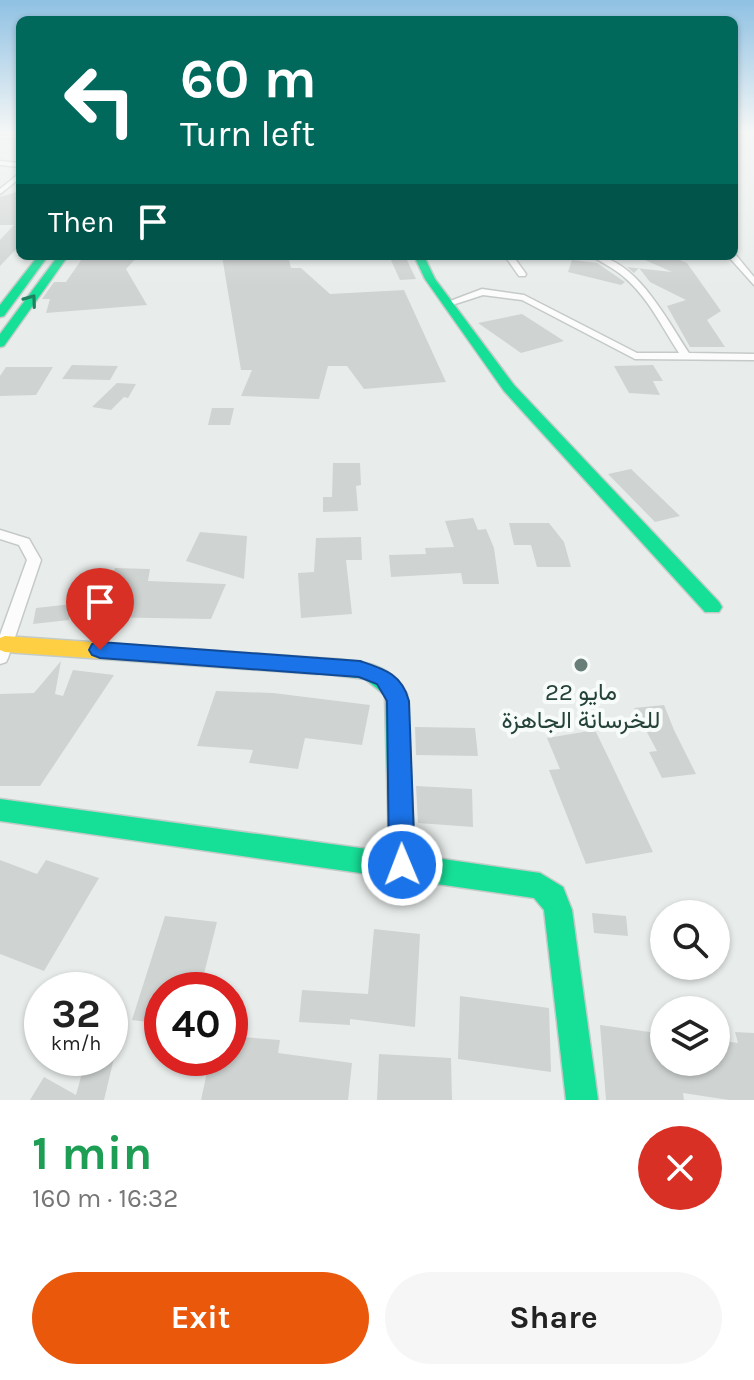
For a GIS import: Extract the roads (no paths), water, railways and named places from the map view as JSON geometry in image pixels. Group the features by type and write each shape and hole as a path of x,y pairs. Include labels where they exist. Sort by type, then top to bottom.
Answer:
{"street":[{"path":"0,313 40,260"},
{"path":"0,343 60,260"},
{"path":"421,260 430,279 509,388 712,607"},
{"path":"512,260 522,274"},
{"path":"604,260 637,281 686,357"},
{"path":"735,260 754,282"},
{"path":"449,303 473,293 509,294 549,309 629,354 754,357"},
{"path":"0,534 24,542 34,560 3,651 344,668 377,673 391,684 398,701 402,865"},
{"path":"0,810 540,886 553,897 558,910 582,1100"}],"place":[{"name":"22 مايو للخرسانة الجاهزة","path":"581,665"}]}
